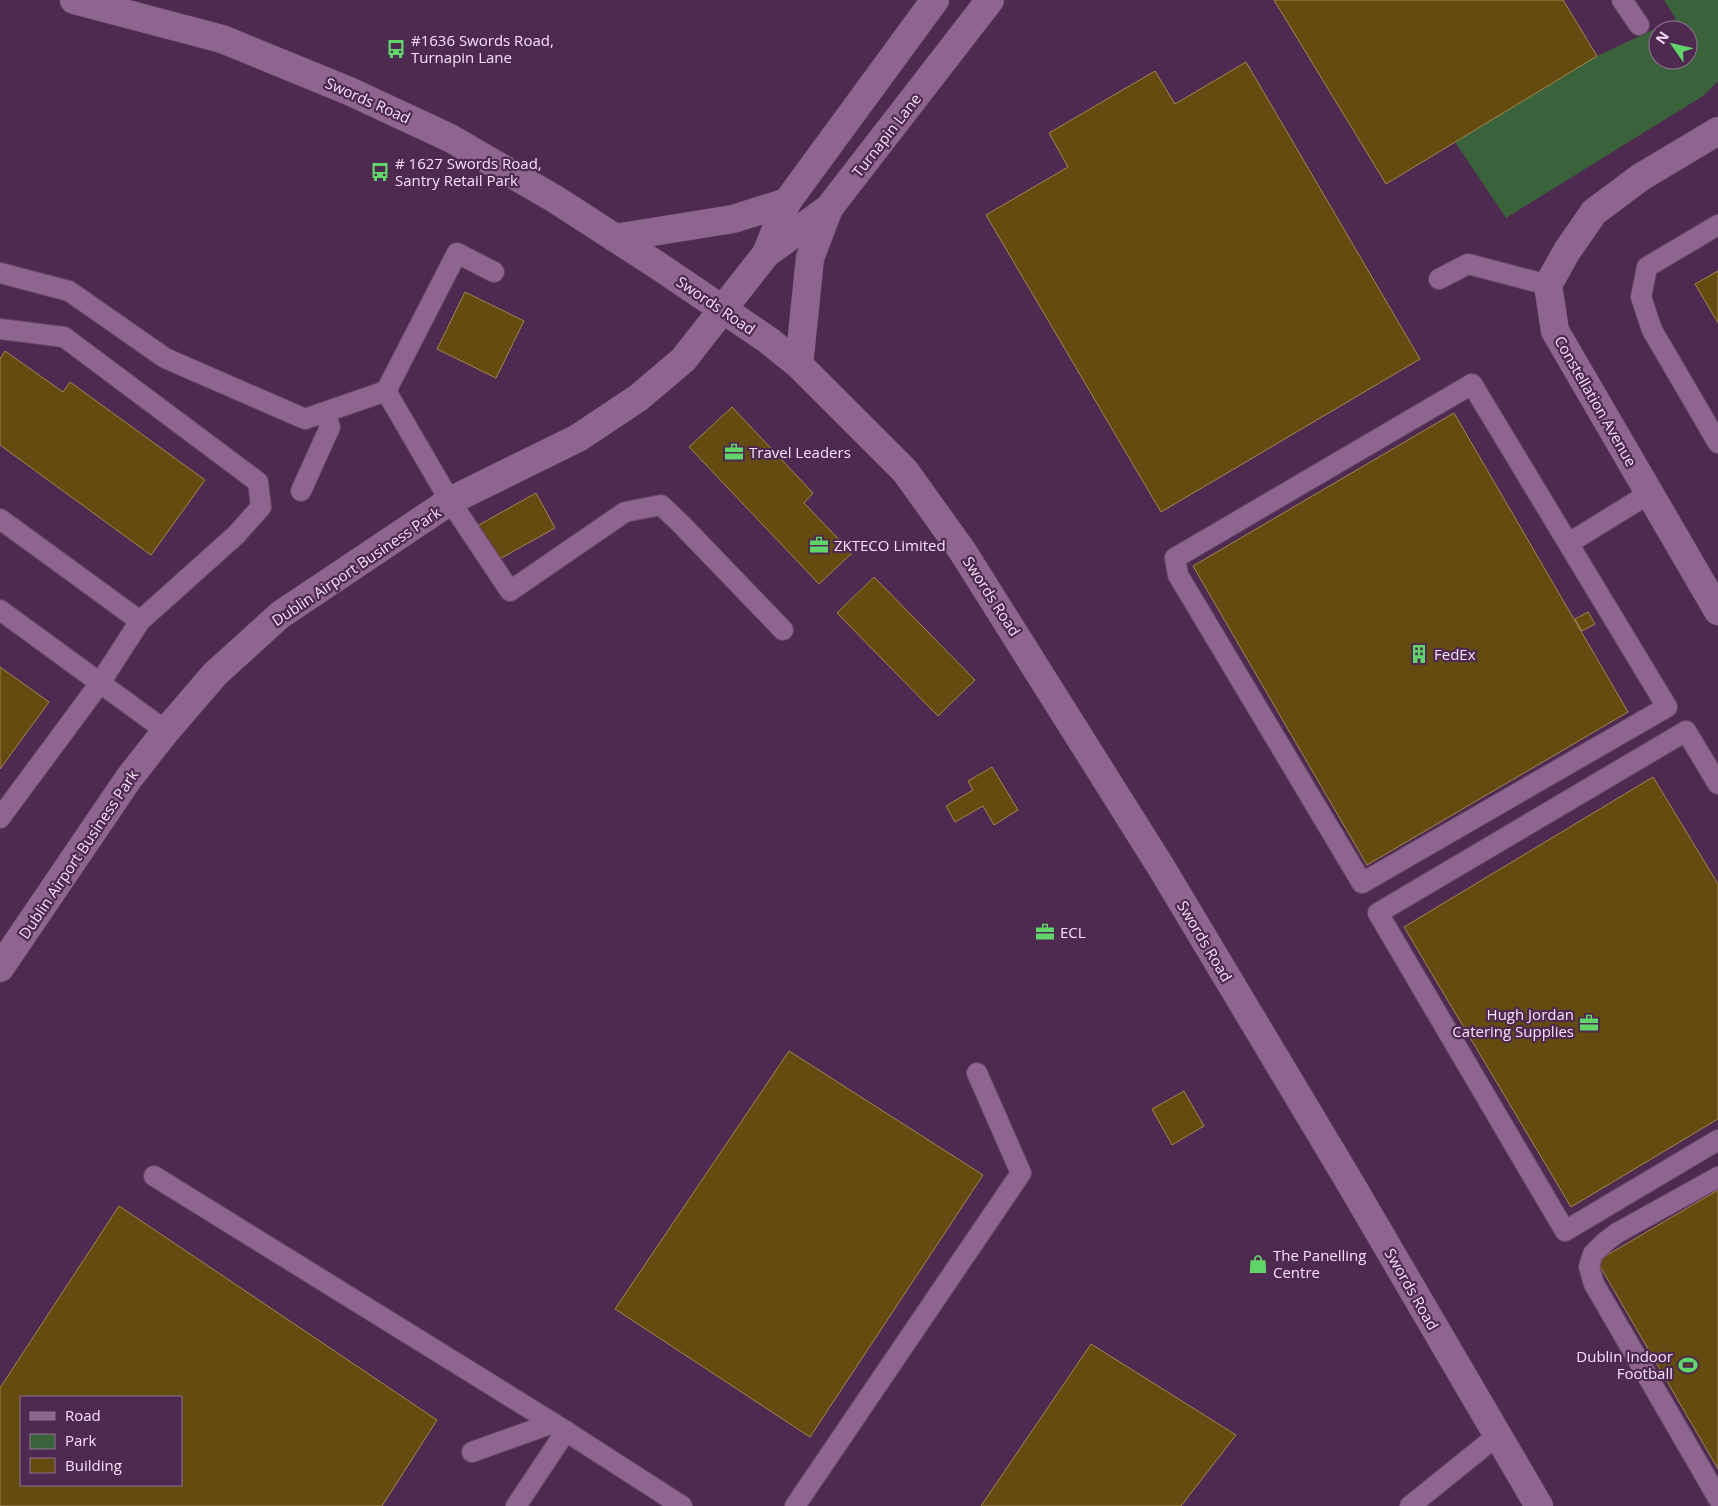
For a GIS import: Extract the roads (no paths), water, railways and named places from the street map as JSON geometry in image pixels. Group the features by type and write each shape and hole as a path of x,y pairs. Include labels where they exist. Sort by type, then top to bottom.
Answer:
{"main road":[{"name":"Swords Road","path":"74,0 222,39 350,91 450,138 554,199 768,340 799,365 905,471 964,552 1161,867 1349,1181 1539,1506"},
{"name":"Turnapin Lane","path":"766,254 786,202 935,0"},
{"name":"Turnapin Lane","path":"723,309 766,254 829,208 990,0"},
{"path":"1548,285 1594,212 1641,177 1718,131"},
{"path":"615,238 733,219 786,202"},
{"path":"799,365 810,258 829,208"},
{"name":"Constellation Avenue","path":"1548,285 1555,331 1718,611"},
{"name":"Dublin Airport Business Park","path":"0,968 129,778 166,731 201,688 280,614 450,501 578,438 638,398 682,360 723,309"}],"lane":[{"path":"1622,0 1639,25"},
{"path":"1718,225 1647,267 1641,297 1652,330 1718,442"},
{"path":"0,272 69,291 165,358 306,419 386,390 457,253 494,272"},
{"path":"1439,279 1468,264 1548,285"},
{"path":"0,329 64,337 258,482 261,507 236,535 140,621 100,683 0,818"},
{"path":"1472,384 1569,543 1667,707 1362,883 1178,575 1175,558 1472,384"},
{"path":"386,390 450,501 510,591 625,512 661,505 682,524 783,630"},
{"path":"301,492 330,427 325,413"},
{"path":"1569,543 1650,493"},
{"path":"0,519 140,621"},
{"path":"0,610 166,731"},
{"path":"1718,784 1686,731 1378,913 1565,1231 1718,1140"},
{"path":"795,1506 1021,1173 977,1073"},
{"path":"154,1176 559,1427 682,1506"},
{"path":"1718,1177 1617,1233 1592,1254 1589,1267 1594,1284 1718,1498"},
{"path":"472,1452 559,1427"},
{"path":"516,1506 559,1427"},
{"path":"1410,1506 1498,1435"}],"place":[{"name":"#1636 Swords Road, Turnapin Lane","path":"396,49"},
{"name":"# 1627 Swords Road, Santry Retail Park","path":"380,172"},
{"name":"Travel Leaders","path":"734,452"},
{"name":"ZKTECO Limited","path":"819,545"},
{"name":"FedEx","path":"1419,654"},
{"name":"ECL","path":"1045,932"},
{"name":"Hugh Jordan Catering Supplies","path":"1589,1023"},
{"name":"The Panelling Centre","path":"1258,1264"},
{"name":"Dublin Indoor Football","path":"1688,1365"}]}
